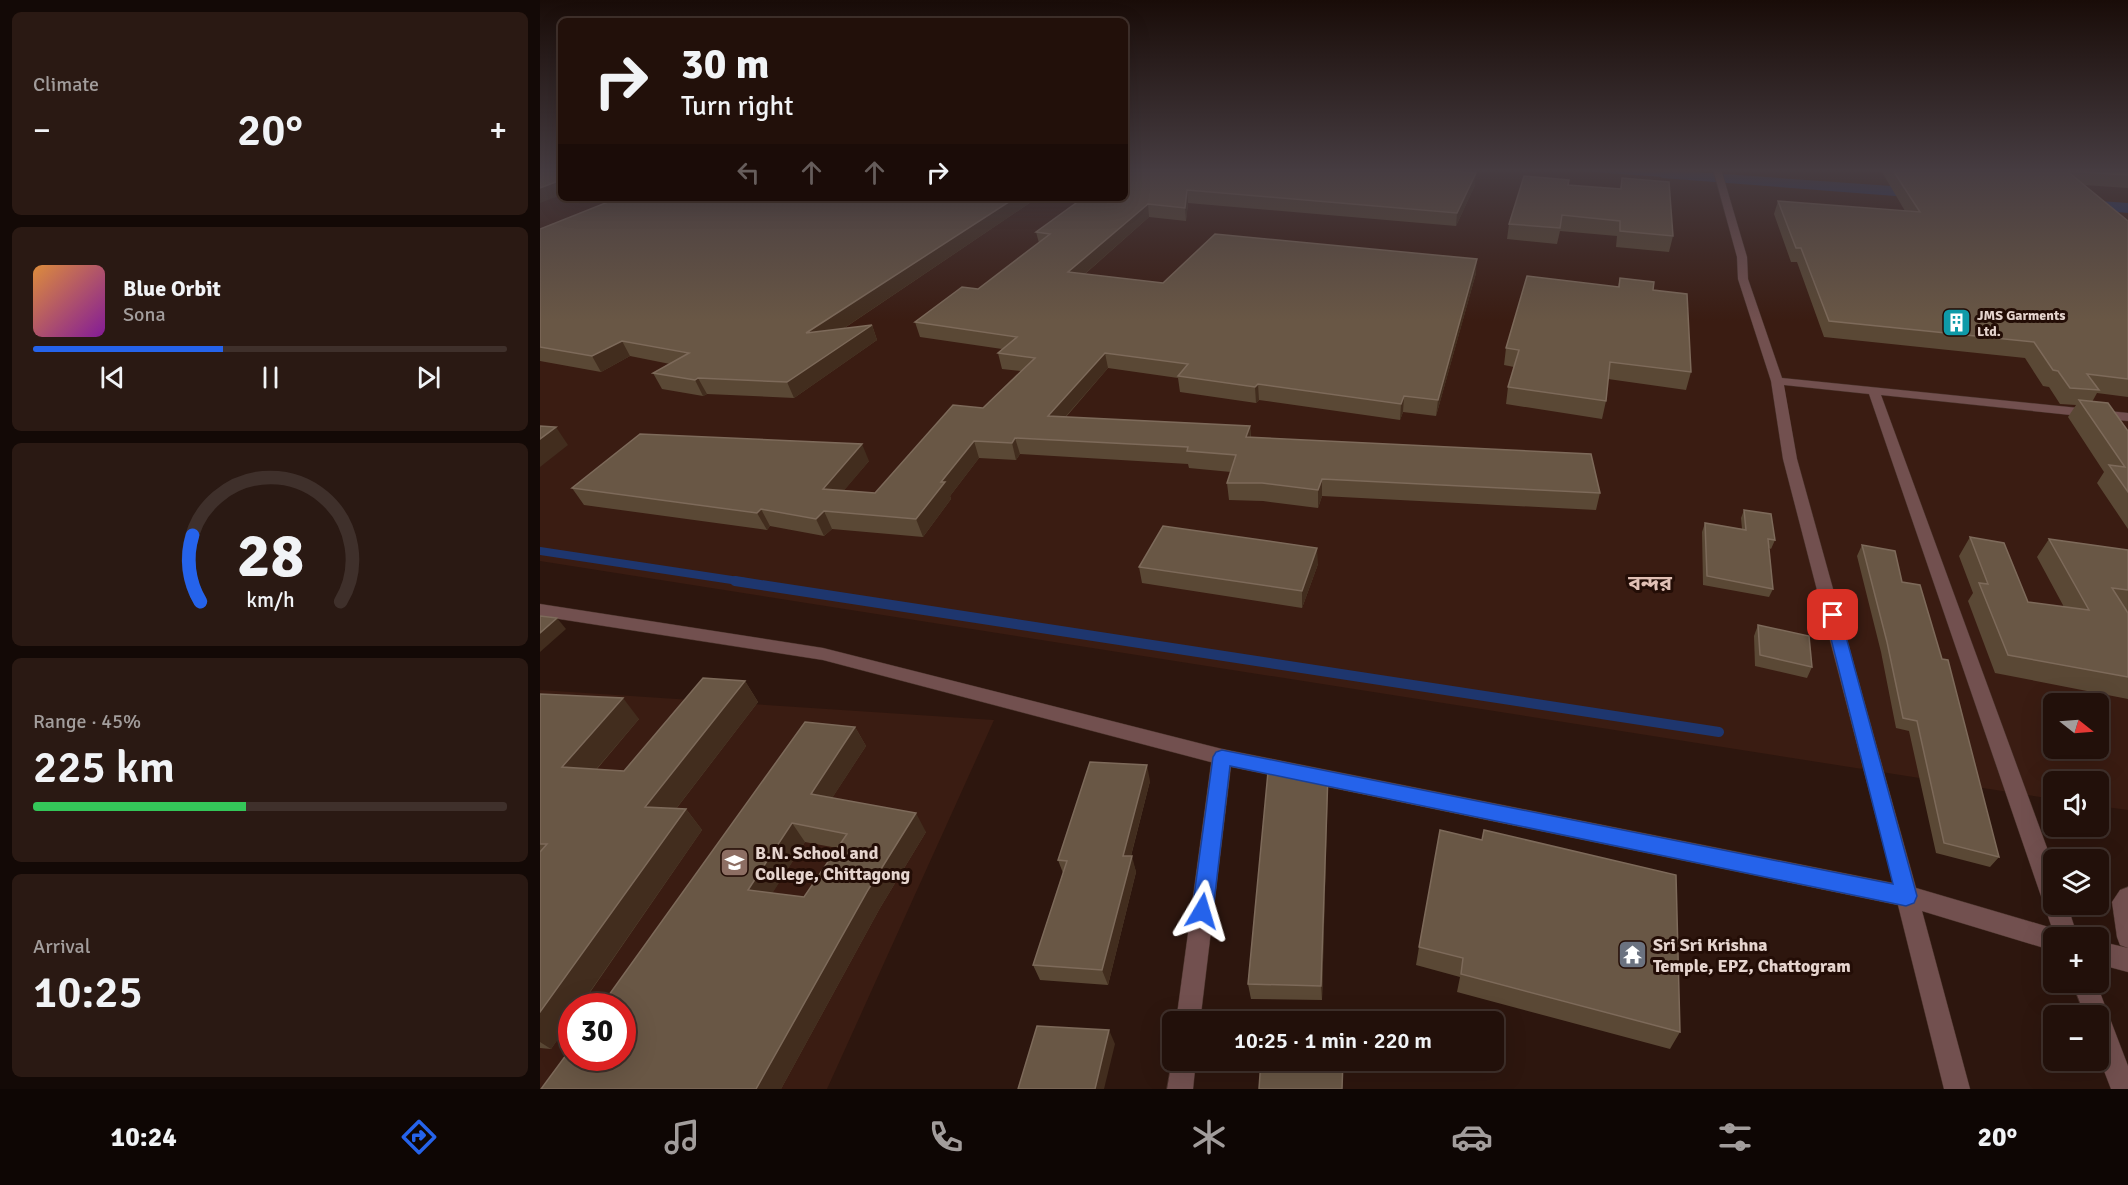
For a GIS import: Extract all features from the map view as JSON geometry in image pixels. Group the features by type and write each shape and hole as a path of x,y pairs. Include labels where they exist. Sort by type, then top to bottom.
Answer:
{"street":[{"path":"1732,220 1742,257 1743,279 1777,381 1790,459 1957,1089"},
{"path":"1777,381 2128,417"},
{"path":"1874,392 2043,868"},
{"path":"540,610 823,654 1222,757 1906,896 2043,937"},
{"path":"1189,1011 1222,757"},
{"path":"2128,897 2123,902 2128,938"},
{"path":"2109,955 2128,960"},
{"path":"2109,1049 2124,1089"},
{"path":"1180,1089 1182,1071"}],"shaded area":[{"path":"540,220 2128,220 2128,810 2109,807 2109,771 2043,771 2043,797 540,561"},
{"name":"B.N. School and College, Chittagong","path":"540,690 994,720 827,1089 540,1089"}],"building":[{"path":"563,220 981,220 806,333 872,325 787,382 698,378 695,380 653,373 689,353 622,341 592,356 540,347 540,229"},
{"path":"1053,220 1129,220 1068,272 1163,283 1215,234 1477,259 1438,400 1404,396 1401,404 1258,384 1255,387 1178,376 1188,364 1105,353 1048,416 1250,426 1246,437 1591,454 1600,493 1322,479 1318,490 1262,483 1227,483 1236,455 1187,451 1188,447 1015,438 1012,443 974,441 941,482 945,482 916,519 824,511 816,519 761,509 757,513 572,488 640,434 862,444 823,489 875,493 953,405 983,408 1035,358 998,353 1017,337 915,322 962,287 978,289 1050,234 1036,232"},
{"path":"1510,220 1561,220 1560,228 1509,224"},
{"path":"1609,220 1672,220 1673,236 1620,231 1620,221"},
{"path":"1785,220 2127,220 2128,379 2087,374 2099,390 2070,388 2058,371 2053,370 2034,342 1829,321 1801,248 1796,248"},
{"path":"1527,276 1619,287 1620,278 1654,282 1653,290 1687,294 1691,372 1610,362 1606,401 1508,387 1519,350 1506,348"},
{"path":"2079,400 2108,403 2128,431 2128,492 2109,465 2125,467"},
{"path":"540,426 556,427 540,439"},
{"path":"1744,510 1771,514 1775,540 1768,539 1773,589 1707,576 1705,523 1746,530"},
{"path":"1163,526 1317,548 1302,591 1139,567"},
{"path":"1970,537 2004,543 2028,602 2089,610 2049,539 2128,550 2128,590 2112,588 2128,613 2128,677 2008,655 1979,583 1988,584"},
{"path":"1862,545 1895,551 1902,582 1920,585 1942,659 1948,660 1999,857 1944,843 1917,721 1903,718 1887,642"},
{"path":"540,616 557,618 540,633"},
{"path":"1758,625 1809,636 1812,667 1760,655"},
{"path":"703,678 745,681 645,807 686,809 540,1012 540,852 547,844 540,844 540,694 623,698 562,767 624,771"},
{"path":"805,722 855,727 811,794 916,813 868,890 756,1089 541,1089 558,1066 558,1071 636,1071 636,993 610,993","holes":["792,823 847,834 804,897 748,890"]},
{"path":"1090,762 1147,765 1123,856 1132,856 1102,970 1033,965 1067,861 1058,860"},
{"path":"1268,772 1328,773 1321,986 1248,984"},
{"path":"1440,830 1482,840 1484,830 1676,875 1680,1032 1461,974 1463,958 1419,947"},
{"path":"1037,1026 1109,1030 1095,1089 1018,1089"},
{"path":"1260,1071 1343,1071 1342,1089 1259,1089"}],"waterway":[{"path":"540,551 745,582"},
{"path":"735,581 1719,732"}],"place":[{"name":"JMS Garments Ltd.","path":"1956,323"},
{"name":"B.N. School and College, Chittagong","path":"734,863"},
{"name":"Sri Sri Krishna Temple, EPZ, Chattogram","path":"1632,955"}],"district":[{"name":"বন্দর","path":"1650,583"}],"route":[{"path":"1202,911 1222,757 1906,896 1833,615"}]}
